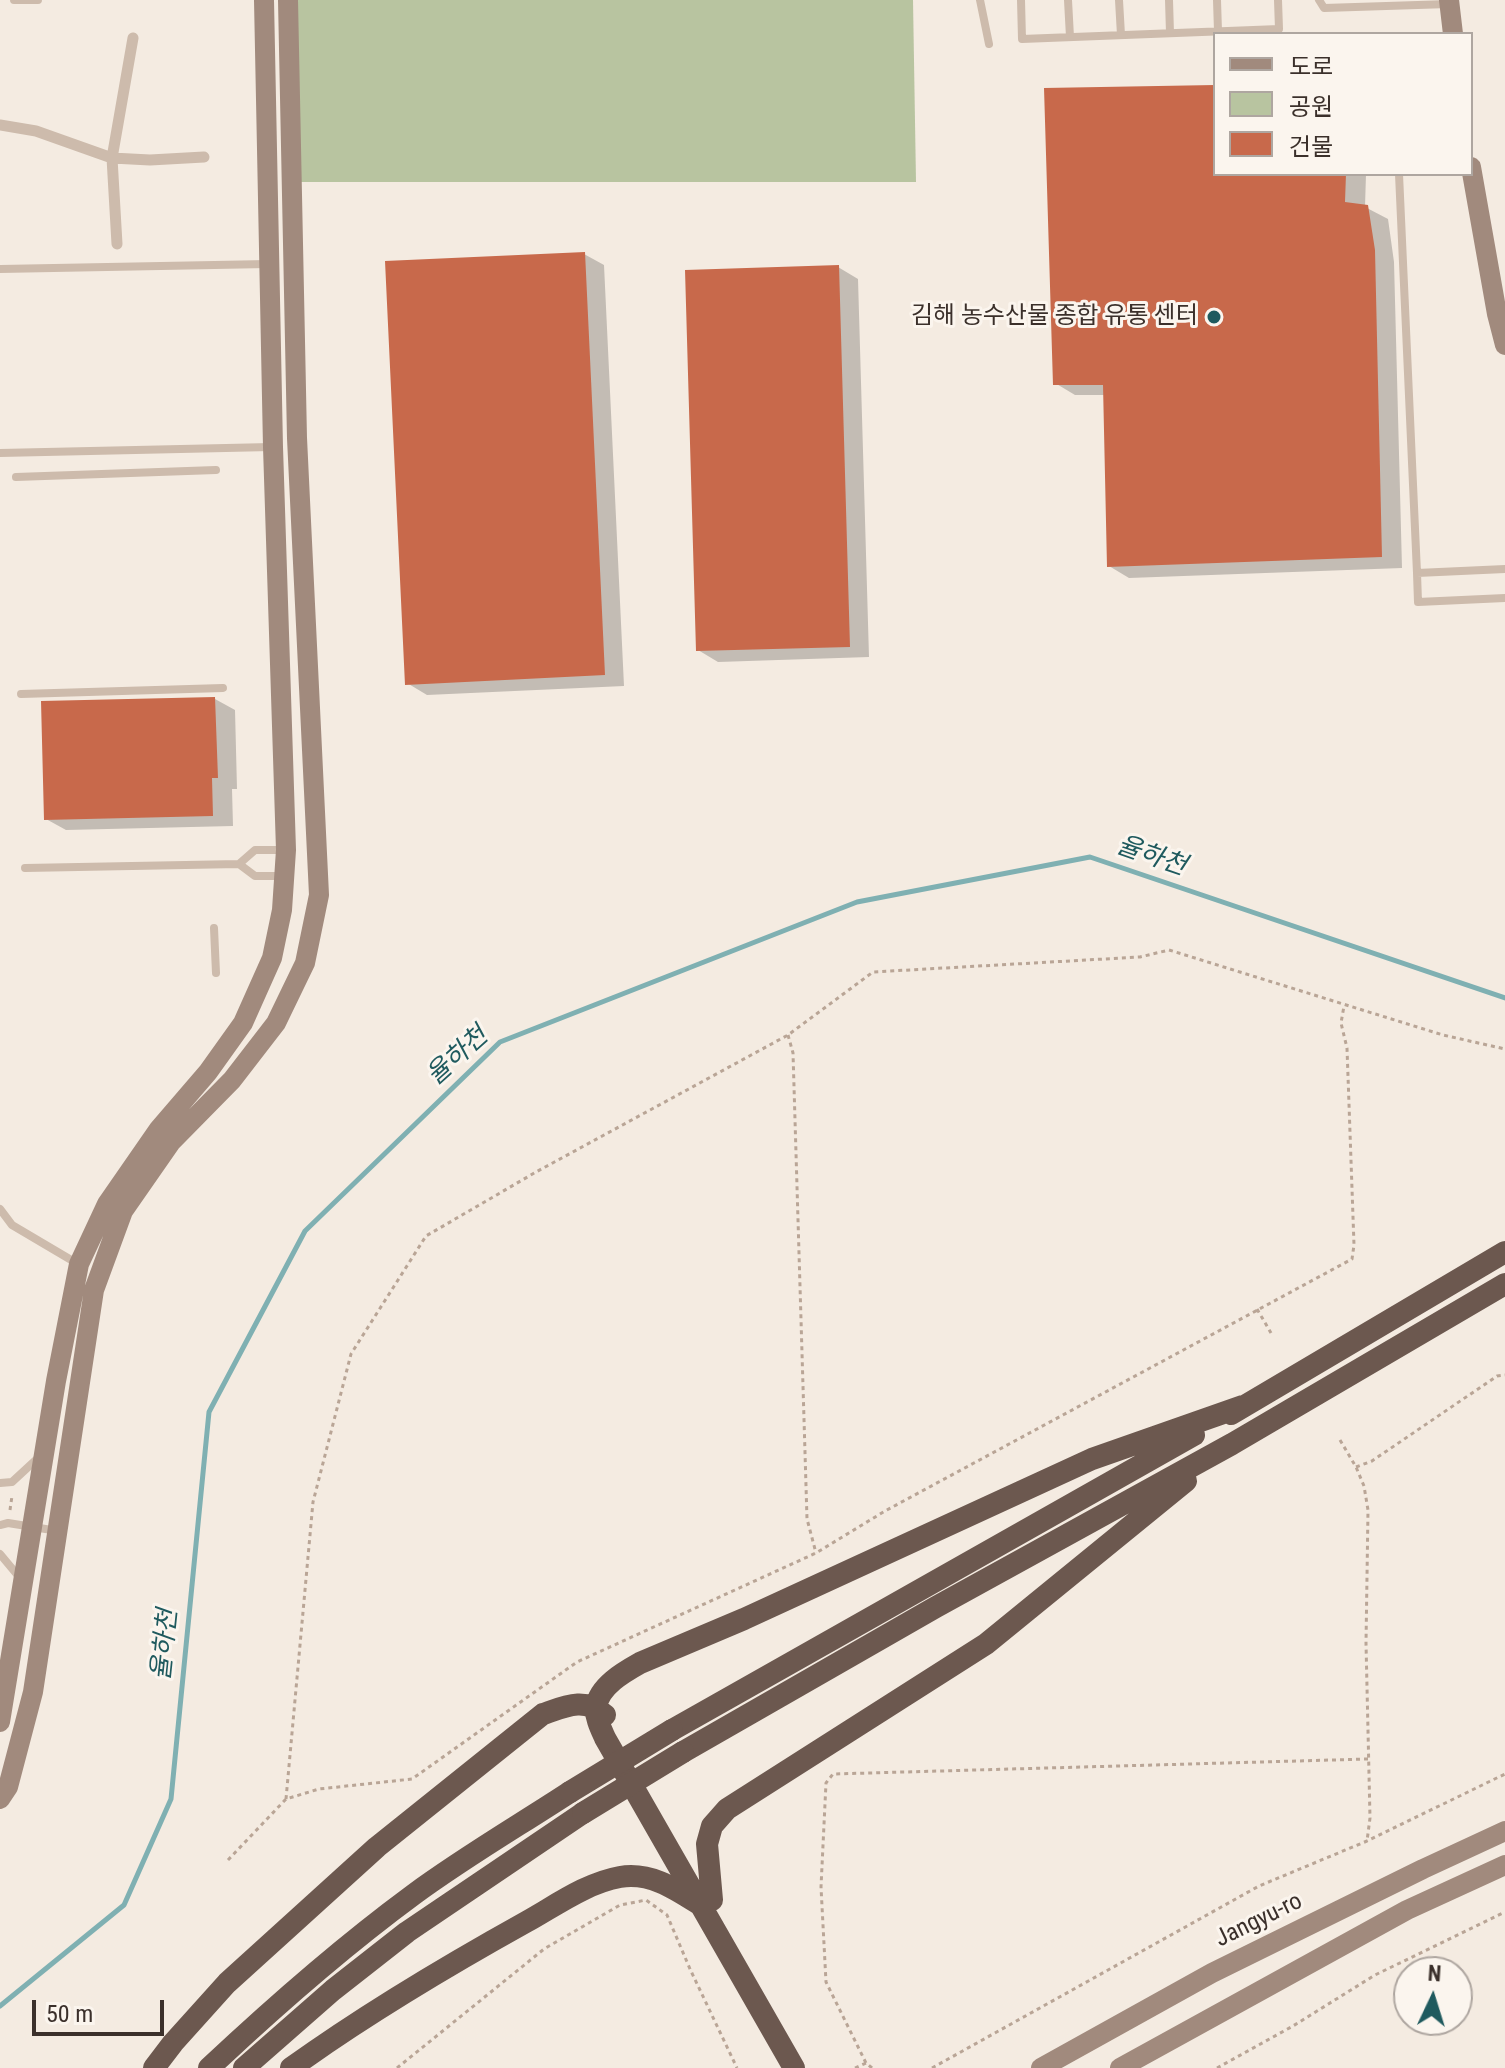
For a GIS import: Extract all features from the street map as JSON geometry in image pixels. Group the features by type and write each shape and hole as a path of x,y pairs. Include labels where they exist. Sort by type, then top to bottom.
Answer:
{"highway":[{"path":"209,2068 277,2006 413,1894 570,1792 672,1730 1243,1406 1505,1252"},
{"path":"244,2068 333,1990 407,1932 583,1813 683,1752 936,1607 1232,1444 1505,1284"},
{"path":"807,2068 605,1738 597,1719 596,1707 600,1696 610,1683 640,1663 744,1619 1092,1459 1243,1406"},
{"path":"794,2068 707,1904 707,1844 712,1826 727,1809 986,1644 1232,1444"},
{"path":"154,2068 227,1983 377,1847 543,1714 564,1706 596,1707"},
{"path":"291,2068 436,1972 590,1887 637,1876 671,1886 707,1904"}],"main road":[{"path":"0,1722 79,1264 107,1204 159,1129 208,1072 243,1023 272,958 282,910 286,850 273,447 264,0"},
{"path":"0,1799 8,1787 33,1692 94,1290 123,1211 171,1142 232,1080 276,1023 305,963 319,895 297,438 288,0"},
{"path":"1449,2 1453,32"},
{"path":"1473,176 1505,345"},
{"name":"Jangyu-ro","path":"1041,2068 1212,1973 1505,1831"},
{"path":"1120,2068 1407,1910 1505,1865"}],"street":[{"path":"117,244 112,158 133,38"},
{"path":"0,125 36,131 112,158 150,160 204,157"}],"lane":[{"path":"14,0 38,0"},
{"path":"980,0 989,44"},
{"path":"1021,0 1022,39 1279,29 1278,0"},
{"path":"1068,0 1070,37"},
{"path":"1119,0 1121,35"},
{"path":"1169,0 1170,33"},
{"path":"1217,0 1218,31"},
{"path":"1319,0 1324,8 1449,2"},
{"path":"1399,176 1418,602 1505,598"},
{"path":"0,269 269,264"},
{"path":"0,453 273,447"},
{"path":"16,477 216,470"},
{"path":"1417,573 1505,569"},
{"path":"21,694 223,688"},
{"path":"239,864 255,850 286,850"},
{"path":"25,868 239,864 255,876 285,876"},
{"path":"214,928 216,973"},
{"path":"0,1209 12,1225 79,1264"},
{"path":"0,1483 12,1482 45,1452"},
{"path":"3,1522 58,1531"},
{"path":"0,1554 24,1583"}],"path":[{"path":"286,1799 313,1502 351,1354 426,1236 536,1172 788,1035 873,972 1140,957 1169,950 1344,1006 1443,1035 1505,1049"},
{"path":"228,1860 286,1799 319,1789 412,1779 577,1662 816,1553 885,1511 1352,1259 1347,1048 1341,1023 1344,1006"},
{"path":"788,1035 793,1053 807,1519 816,1553"},
{"path":"1257,1309 1271,1333"},
{"path":"1356,1467 1372,1461 1497,1376 1505,1375"},
{"path":"1340,1440 1364,1486 1368,1510 1366,1643 1370,1818 1367,1841"},
{"path":"10,1510 12,1493"},
{"path":"872,2068 866,2063 826,1982 821,1887 826,1783 833,1774 1368,1759"},
{"path":"932,2068 1259,1886 1367,1841 1505,1774"},
{"path":"397,2068 544,1949 620,1905 646,1900 667,1915 737,2068"},
{"path":"1217,2068 1375,1975 1505,1912"},
{"path":"855,2068 866,2063"}],"green space":[{"path":"295,0 913,0 916,182 299,182"}],"building":[{"name":"김해 농수산물 종합 유통 센터","path":"1213,85 1213,176 1346,176 1345,202 1368,205 1375,250 1382,557 1107,567 1103,385 1053,385 1044,88"},
{"path":"585,252 605,675 405,685 385,261"},
{"path":"839,265 850,647 696,651 685,270"},
{"path":"215,697 218,778 212,778 213,816 44,820 41,701"}],"waterway":[{"name":"율하천","path":"0,2006 124,1905 171,1799 209,1412 305,1231 500,1042 857,902 1090,857 1505,998"}],"place":[{"name":"김해 농수산물 종합 유통 센터","path":"1214,317"}]}
